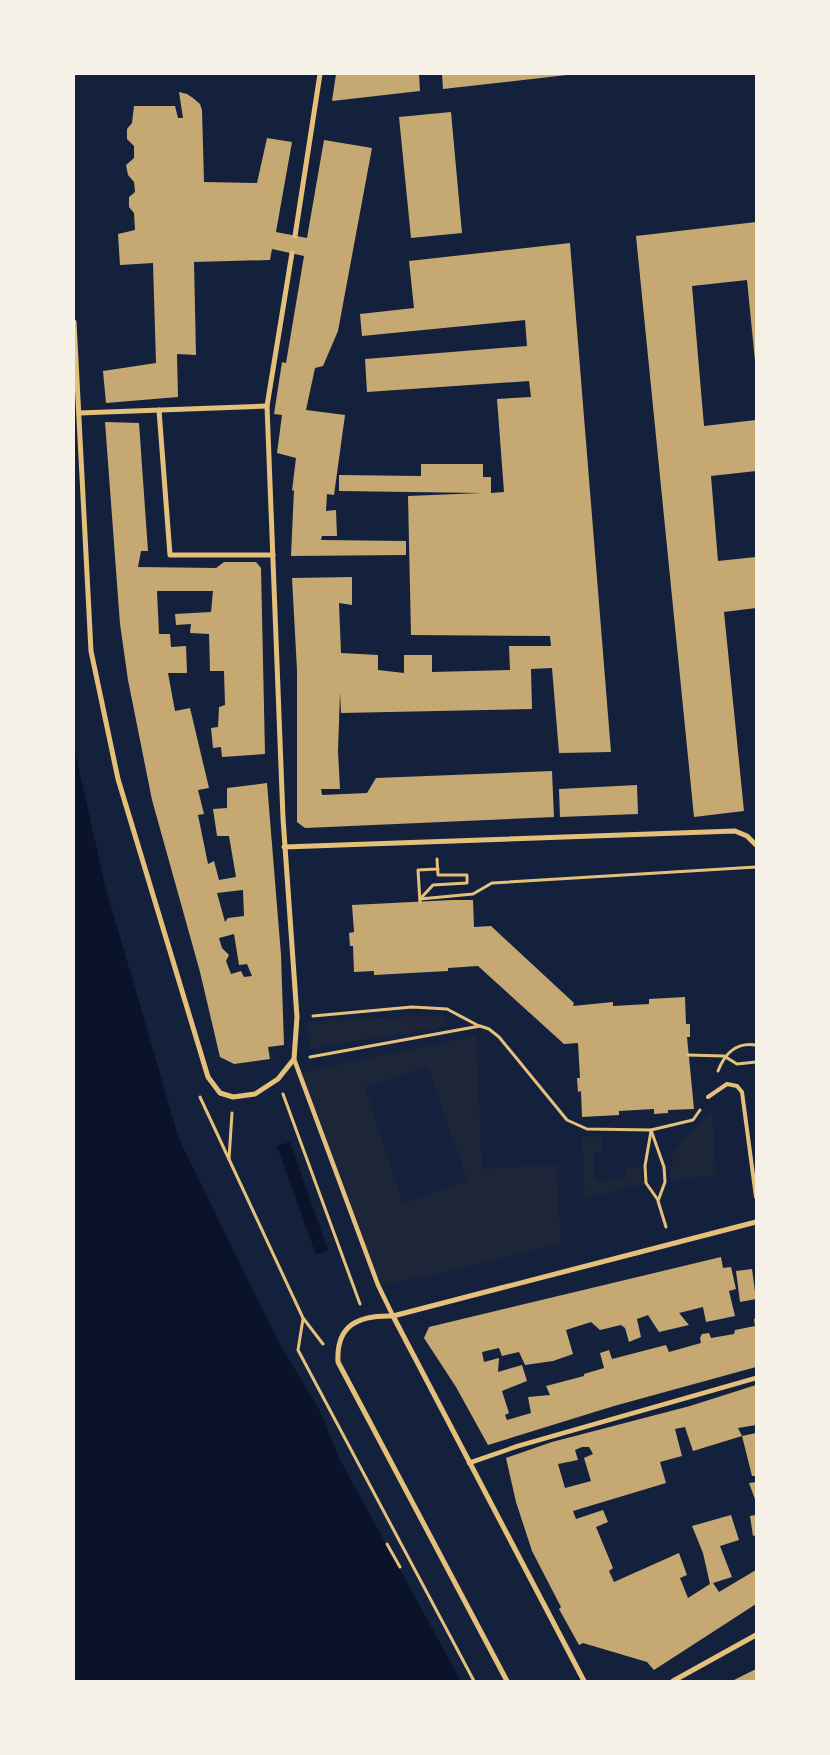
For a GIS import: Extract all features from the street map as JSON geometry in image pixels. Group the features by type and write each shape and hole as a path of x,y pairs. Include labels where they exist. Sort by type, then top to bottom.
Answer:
{"street":[{"path":"295,236 320,74"},
{"path":"292,253 267,406 284,847 297,1017 294,1059 378,1285 584,1681"},
{"path":"74,322 91,651 118,779 208,1077 220,1093 233,1097 254,1094 278,1079 294,1059"},
{"path":"79,413 267,406"},
{"path":"159,410 170,555 273,554"},
{"path":"284,847 735,831 747,836 756,845"},
{"path":"507,1681 338,1362 338,1346 342,1334 352,1325 373,1317 393,1316 756,1222"},
{"path":"469,1463 518,1446 756,1378"},
{"path":"673,1681 756,1635"}],"lane":[{"path":"708,1097 727,1084 737,1086 742,1092 756,1197"}],"path":[{"path":"420,900 473,894 492,883 756,867"},
{"path":"438,869 438,876 467,875 467,883 434,885 420,900 418,870 438,869"},
{"path":"326,1014 412,1008 447,1009 489,1029 499,1037 567,1120 587,1129 651,1130 693,1120 708,1097 724,1056 735,1047 756,1045"},
{"path":"294,1059 480,1026"},
{"path":"688,1055 724,1056 737,1064 756,1062"},
{"path":"278,1079 358,1299"},
{"path":"196,1090 303,1318 298,1350 474,1681"},
{"path":"229,1161 233,1097"},
{"path":"651,1130 645,1166 646,1183 658,1201 671,1244"},
{"path":"651,1130 664,1167 666,1182 658,1201"},
{"path":"387,1544 400,1567"}],"shaded area":[{"path":"74,747 105,885 179,1139 279,1343 319,1409 340,1460 461,1681 74,1681"},
{"path":"412,1016 444,1017 447,1026 310,1049 307,1022"},
{"path":"476,1036 482,1169 556,1165 561,1243 429,1276 378,1285 298,1073","holes":["428,1066 467,1181 403,1203 365,1087"]},
{"path":"712,1110 716,1175 671,1181 672,1153"},
{"path":"602,1136 602,1152 594,1153 595,1181 625,1179 625,1167 641,1167 642,1184 585,1198 582,1137"},
{"path":"290,1142 328,1250 316,1255 277,1146"}],"building":[{"path":"336,74 419,74 420,91 332,101"},
{"path":"442,74 567,74 567,75 443,89"},
{"path":"179,92 193,98 200,104 202,110 204,182 257,183 267,138 292,142 276,232 307,238 324,140 372,148 338,331 323,366 315,368 306,410 345,415 334,495 327,494 326,511 336,510 337,536 322,536 321,540 406,541 406,555 291,556 294,490 292,491 296,458 277,453 282,415 274,414 282,362 286,363 304,256 272,249 270,260 194,262 196,355 177,354 178,397 106,403 103,371 156,363 153,263 120,265 118,234 135,230 134,213 129,207 129,197 135,192 134,182 128,175 126,165 134,158 134,146 127,139 127,129 132,123 134,106 175,106 178,118 183,118"},
{"path":"451,112 462,233 411,238 399,117"},
{"path":"756,222 756,371 747,280 692,286 704,426 756,420 756,471 711,476 718,561 756,557 756,608 724,612 744,811 694,817 636,236"},
{"path":"570,243 611,752 559,753 552,668 531,669 532,709 341,713 340,692 338,751 340,789 321,789 322,795 367,793 376,778 552,771 554,817 305,828 297,822 297,670 292,578 352,577 352,605 339,603 341,653 378,655 378,670 404,673 404,655 432,655 432,672 510,670 509,646 551,646 550,636 411,635 408,496 482,493 339,491 339,475 421,476 421,464 483,464 483,477 491,477 491,493 504,492 497,399 531,397 529,381 367,392 365,359 527,346 525,320 362,336 360,314 414,308 409,261"},
{"path":"105,422 139,423 148,551 141,551 138,567 216,568 224,562 256,562 261,568 265,754 222,757 221,747 213,748 211,728 218,727 219,707 225,705 224,671 210,671 209,634 190,633 191,624 176,625 175,614 211,612 213,591 157,591 159,634 170,634 171,647 186,646 187,673 168,673 175,711 190,708 209,788 198,790 204,814 198,815 208,864 214,861 219,880 236,877 229,836 217,836 213,809 227,808 227,788 267,783 281,955 284,1045 268,1047 270,1059 234,1064 220,1057 200,972 152,800 128,680 120,624","holes":["243,890 244,916 228,918 225,922 217,893","234,934 239,965 247,964 252,976 244,977 241,971 231,974 226,961 229,955 222,948 219,938"]},
{"path":"637,785 638,814 560,817 559,789"},
{"path":"473,900 474,927 491,926 574,1003 573,1006 613,1002 613,1006 649,1004 649,999 685,997 686,1024 690,1024 690,1037 687,1037 694,1109 668,1110 668,1113 654,1114 654,1109 619,1111 619,1115 582,1117 581,1091 578,1092 577,1078 580,1078 578,1043 564,1044 478,966 448,968 448,971 374,975 374,971 354,972 353,946 350,946 349,933 354,932 352,905"},
{"path":"721,1257 723,1268 731,1267 736,1289 729,1291 735,1316 706,1322 703,1307 679,1313 689,1325 659,1332 648,1315 637,1319 641,1337 629,1342 625,1328 621,1325 600,1330 591,1322 566,1330 573,1354 553,1361 525,1365 519,1352 502,1356 499,1348 482,1352 484,1362 499,1358 498,1372 522,1365 527,1381 502,1391 509,1413 505,1415 507,1420 531,1413 528,1397 550,1395 546,1386 584,1376 584,1374 604,1368 600,1353 609,1350 612,1359 666,1345 669,1352 701,1343 700,1338 702,1334 709,1333 711,1338 734,1334 735,1330 755,1326 754,1319 756,1318 756,1367 614,1406 488,1445 456,1387 424,1338 429,1327"},
{"path":"752,1269 756,1299 740,1302 736,1271"},
{"path":"756,1385 756,1425 738,1428 742,1436 693,1451 685,1427 675,1429 682,1456 660,1462 666,1483 573,1511 576,1519 603,1510 608,1522 596,1527 613,1568 609,1571 614,1582 679,1553 687,1575 680,1578 688,1598 710,1584 703,1553 692,1526 731,1515 739,1540 720,1546 732,1577 713,1583 719,1592 756,1570 756,1604 654,1670 647,1662 583,1643 579,1645 559,1609 561,1607 532,1551 516,1502 506,1458 552,1442 690,1406","holes":["589,1447 593,1454 584,1458 591,1481 565,1488 558,1464 578,1460 575,1450"]},
{"path":"756,1433 756,1476 752,1476 742,1436"},
{"path":"756,1482 756,1502 749,1483"},
{"path":"756,1515 756,1535 753,1536 750,1516"},
{"path":"756,1669 756,1681 732,1681"}]}
